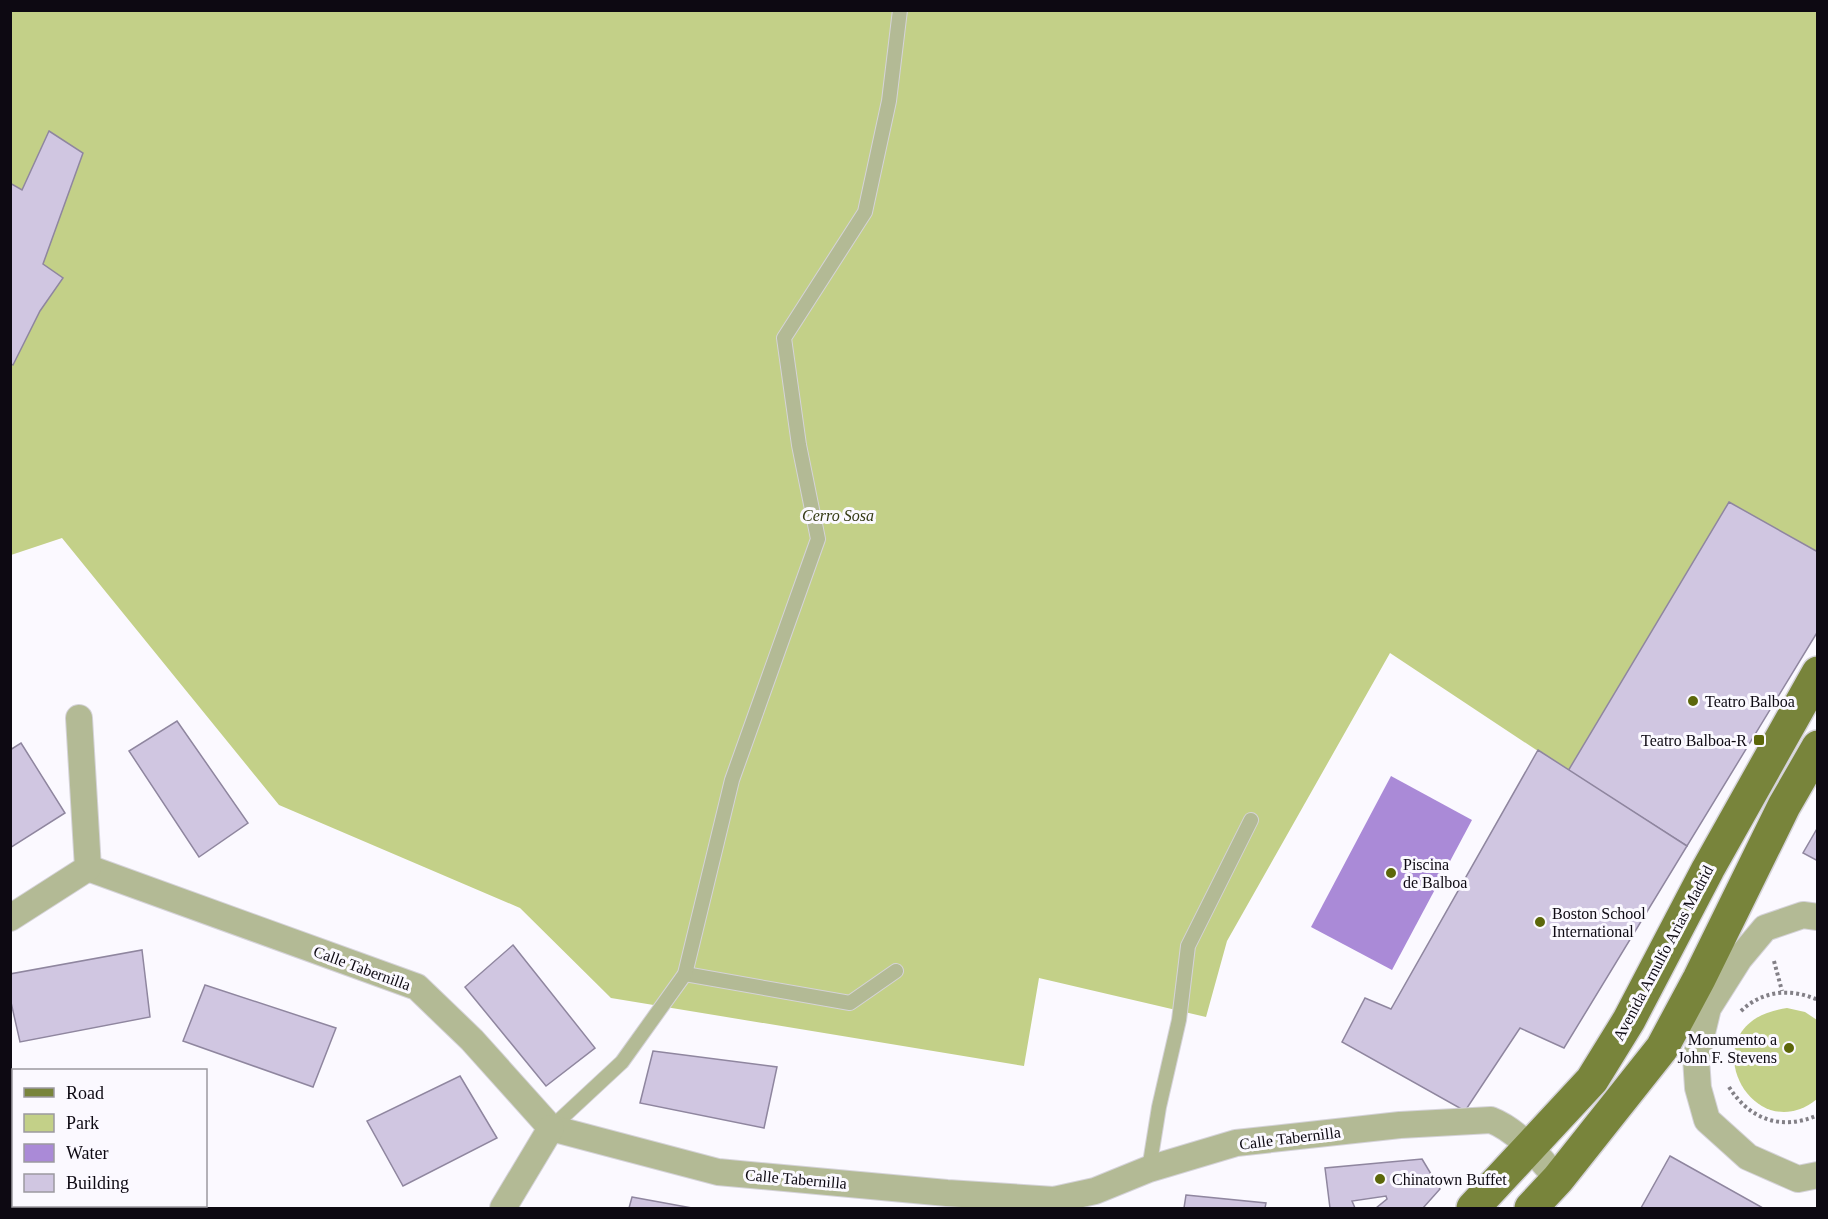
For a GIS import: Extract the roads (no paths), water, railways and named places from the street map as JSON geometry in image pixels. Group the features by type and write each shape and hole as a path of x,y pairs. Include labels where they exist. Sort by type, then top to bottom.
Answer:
{"main road":[{"name":"Avenida Arnulfo Arias Madrid","path":"1473,1209 1592,1080 1629,1020 1713,858 1818,673"},
{"path":"1531,1209 1558,1179 1662,1048 1699,979 1784,806 1818,747"}],"street":[{"path":"10,918 88,868 79,718"},
{"name":"Calle Tabernilla","path":"88,868 417,987 472,1040 551,1128 718,1172 947,1193 1054,1200 1095,1191 1149,1169 1236,1143 1400,1125 1491,1120 1504,1125 1530,1148 1558,1179"},
{"path":"1818,918 1803,915 1765,928 1738,959 1708,1008 1696,1058 1698,1088 1707,1120 1748,1157 1798,1179 1818,1175"},
{"path":"503,1209 551,1128"}],"lane":[{"path":"551,1128 622,1062 685,974 732,780 818,539 800,445 784,338 865,212 889,102 900,10"},
{"path":"1149,1169 1159,1107 1179,1020 1188,946 1251,820"},
{"path":"685,974 850,1003 896,971"}],"water":[{"name":"Piscina de Balboa","path":"1391,776 1472,820 1392,970 1311,927"}],"place":[{"name":"Teatro Balboa","path":"1693,701"},
{"name":"Teatro Balboa-R","path":"1759,740"},
{"name":"Piscina de Balboa","path":"1391,873"},
{"name":"Boston School International","path":"1540,922"},
{"name":"Monumento a John F. Stevens","path":"1789,1048"},
{"name":"Chinatown Buffet","path":"1380,1179"}],"park label":[{"name":"Cerro Sosa","path":"838,515"}]}
